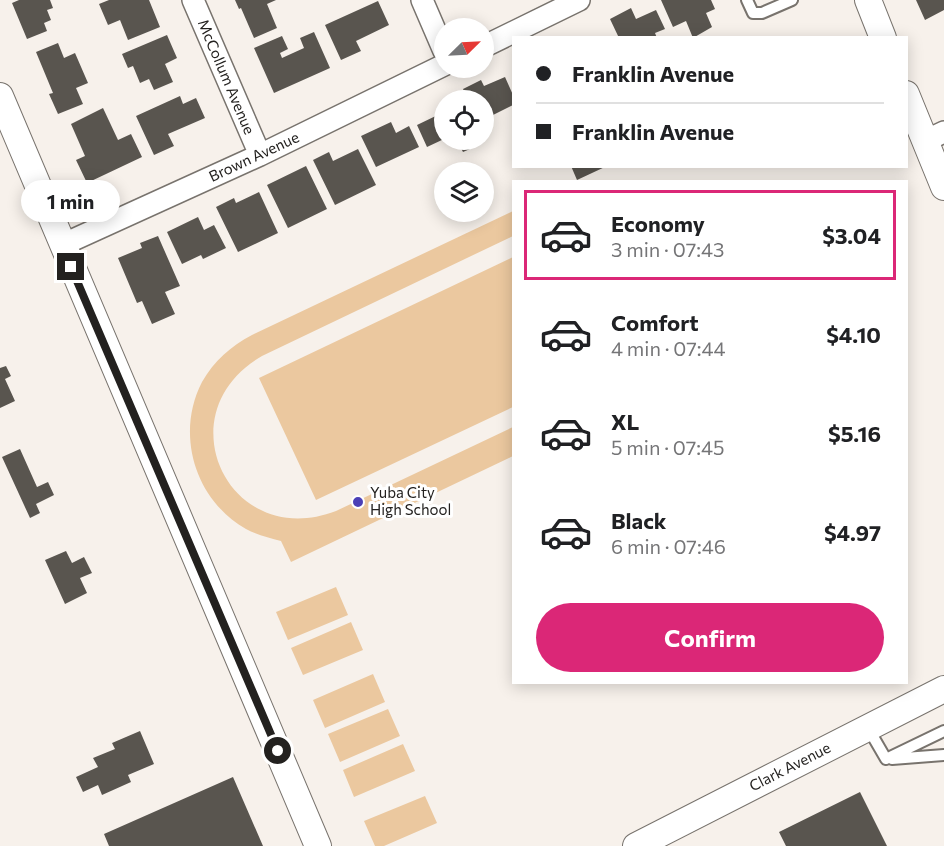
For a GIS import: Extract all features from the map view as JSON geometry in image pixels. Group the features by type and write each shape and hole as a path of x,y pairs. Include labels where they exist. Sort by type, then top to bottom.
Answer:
{"street":[{"name":"McCollum Avenue","path":"193,0 260,155"},
{"path":"422,0 434,28"},
{"path":"494,41 579,0"},
{"path":"867,0 882,36"},
{"name":"Brown Avenue","path":"62,245 260,155 434,70"},
{"path":"0,96 317,846"},
{"path":"908,97 935,136 944,187"},
{"name":"Clark Avenue","path":"636,846 944,689"}],"lane":[{"path":"747,0 753,13 762,13 792,0"},
{"path":"868,727 885,759"},
{"path":"885,759 944,731"},
{"path":"885,759 944,755"}],"shaded area":[{"path":"512,211 512,236 262,356 232,381 217,410 214,441 222,470 239,495 265,512 298,518 336,511 512,427 512,456 291,562 281,541 250,531 228,516 214,501 195,464 190,423 194,402 207,374 237,344"},
{"path":"512,257 512,407 316,500 259,378"},
{"path":"336,587 348,615 288,640 276,612"},
{"path":"351,622 363,650 303,675 291,648"},
{"path":"373,674 385,702 325,728 313,700"},
{"path":"388,709 400,736 340,762 328,734"},
{"path":"403,744 415,771 354,797 343,770"},
{"path":"425,796 437,823 384,846 375,846 364,821"}],"building":[{"path":"19,0 50,0 53,8 47,10 51,20 44,23 47,31 27,39 12,3"},
{"path":"109,0 149,0 160,27 128,40 120,20 108,25 99,4"},
{"path":"235,0 276,0 267,4 277,28 254,38"},
{"path":"661,0 711,0 715,9 706,13 712,27 692,36 686,21 673,27"},
{"path":"916,0 944,0 944,10 925,20"},
{"path":"378,1 389,25 356,41 361,51 341,60 325,25"},
{"path":"631,8 636,19 656,10 665,29 655,33 656,36 618,36 610,19"},
{"path":"314,32 330,68 274,93 254,48 282,36 288,49 280,53 282,58 304,48 300,38"},
{"path":"167,35 177,58 165,64 173,82 154,90 149,79 140,83 133,66 128,68 122,54"},
{"path":"58,43 64,58 75,53 88,83 76,88 83,104 58,114 49,94 53,93 36,52"},
{"path":"505,77 512,93 512,106 494,114 494,90 463,90 481,80 484,86"},
{"path":"180,96 183,104 196,98 205,118 168,134 174,146 154,155 136,116"},
{"path":"103,108 118,140 131,134 142,157 87,183 76,160 85,156 71,124"},
{"path":"434,117 434,144 427,147 417,125"},
{"path":"391,122 396,133 409,126 419,147 376,167 361,136"},
{"path":"358,149 376,185 335,205 313,160 329,152 333,161"},
{"path":"306,166 327,209 288,228 267,185"},
{"path":"572,168 603,168 577,180"},
{"path":"259,192 278,233 238,252 216,207 234,198 236,203"},
{"path":"198,217 204,230 214,225 226,248 203,259 201,255 182,264 167,232"},
{"path":"158,236 180,286 165,292 175,314 152,324 142,301 137,303 118,258 142,248 140,243"},
{"path":"6,366 11,376 5,379 15,401 0,408 0,368"},
{"path":"20,449 37,487 48,482 54,495 36,504 40,513 30,518 2,457"},
{"path":"66,551 72,563 84,557 92,573 80,578 87,593 65,604 45,560"},
{"path":"140,731 154,764 128,775 131,782 102,795 98,785 83,792 76,777 98,767 93,758 115,749 112,743"},
{"path":"233,777 263,846 109,846 104,834"},
{"path":"860,792 887,846 786,846 779,832"}],"place":[{"name":"Yuba City High School","path":"358,502"}],"route":[{"path":"71,267 278,751"}]}
